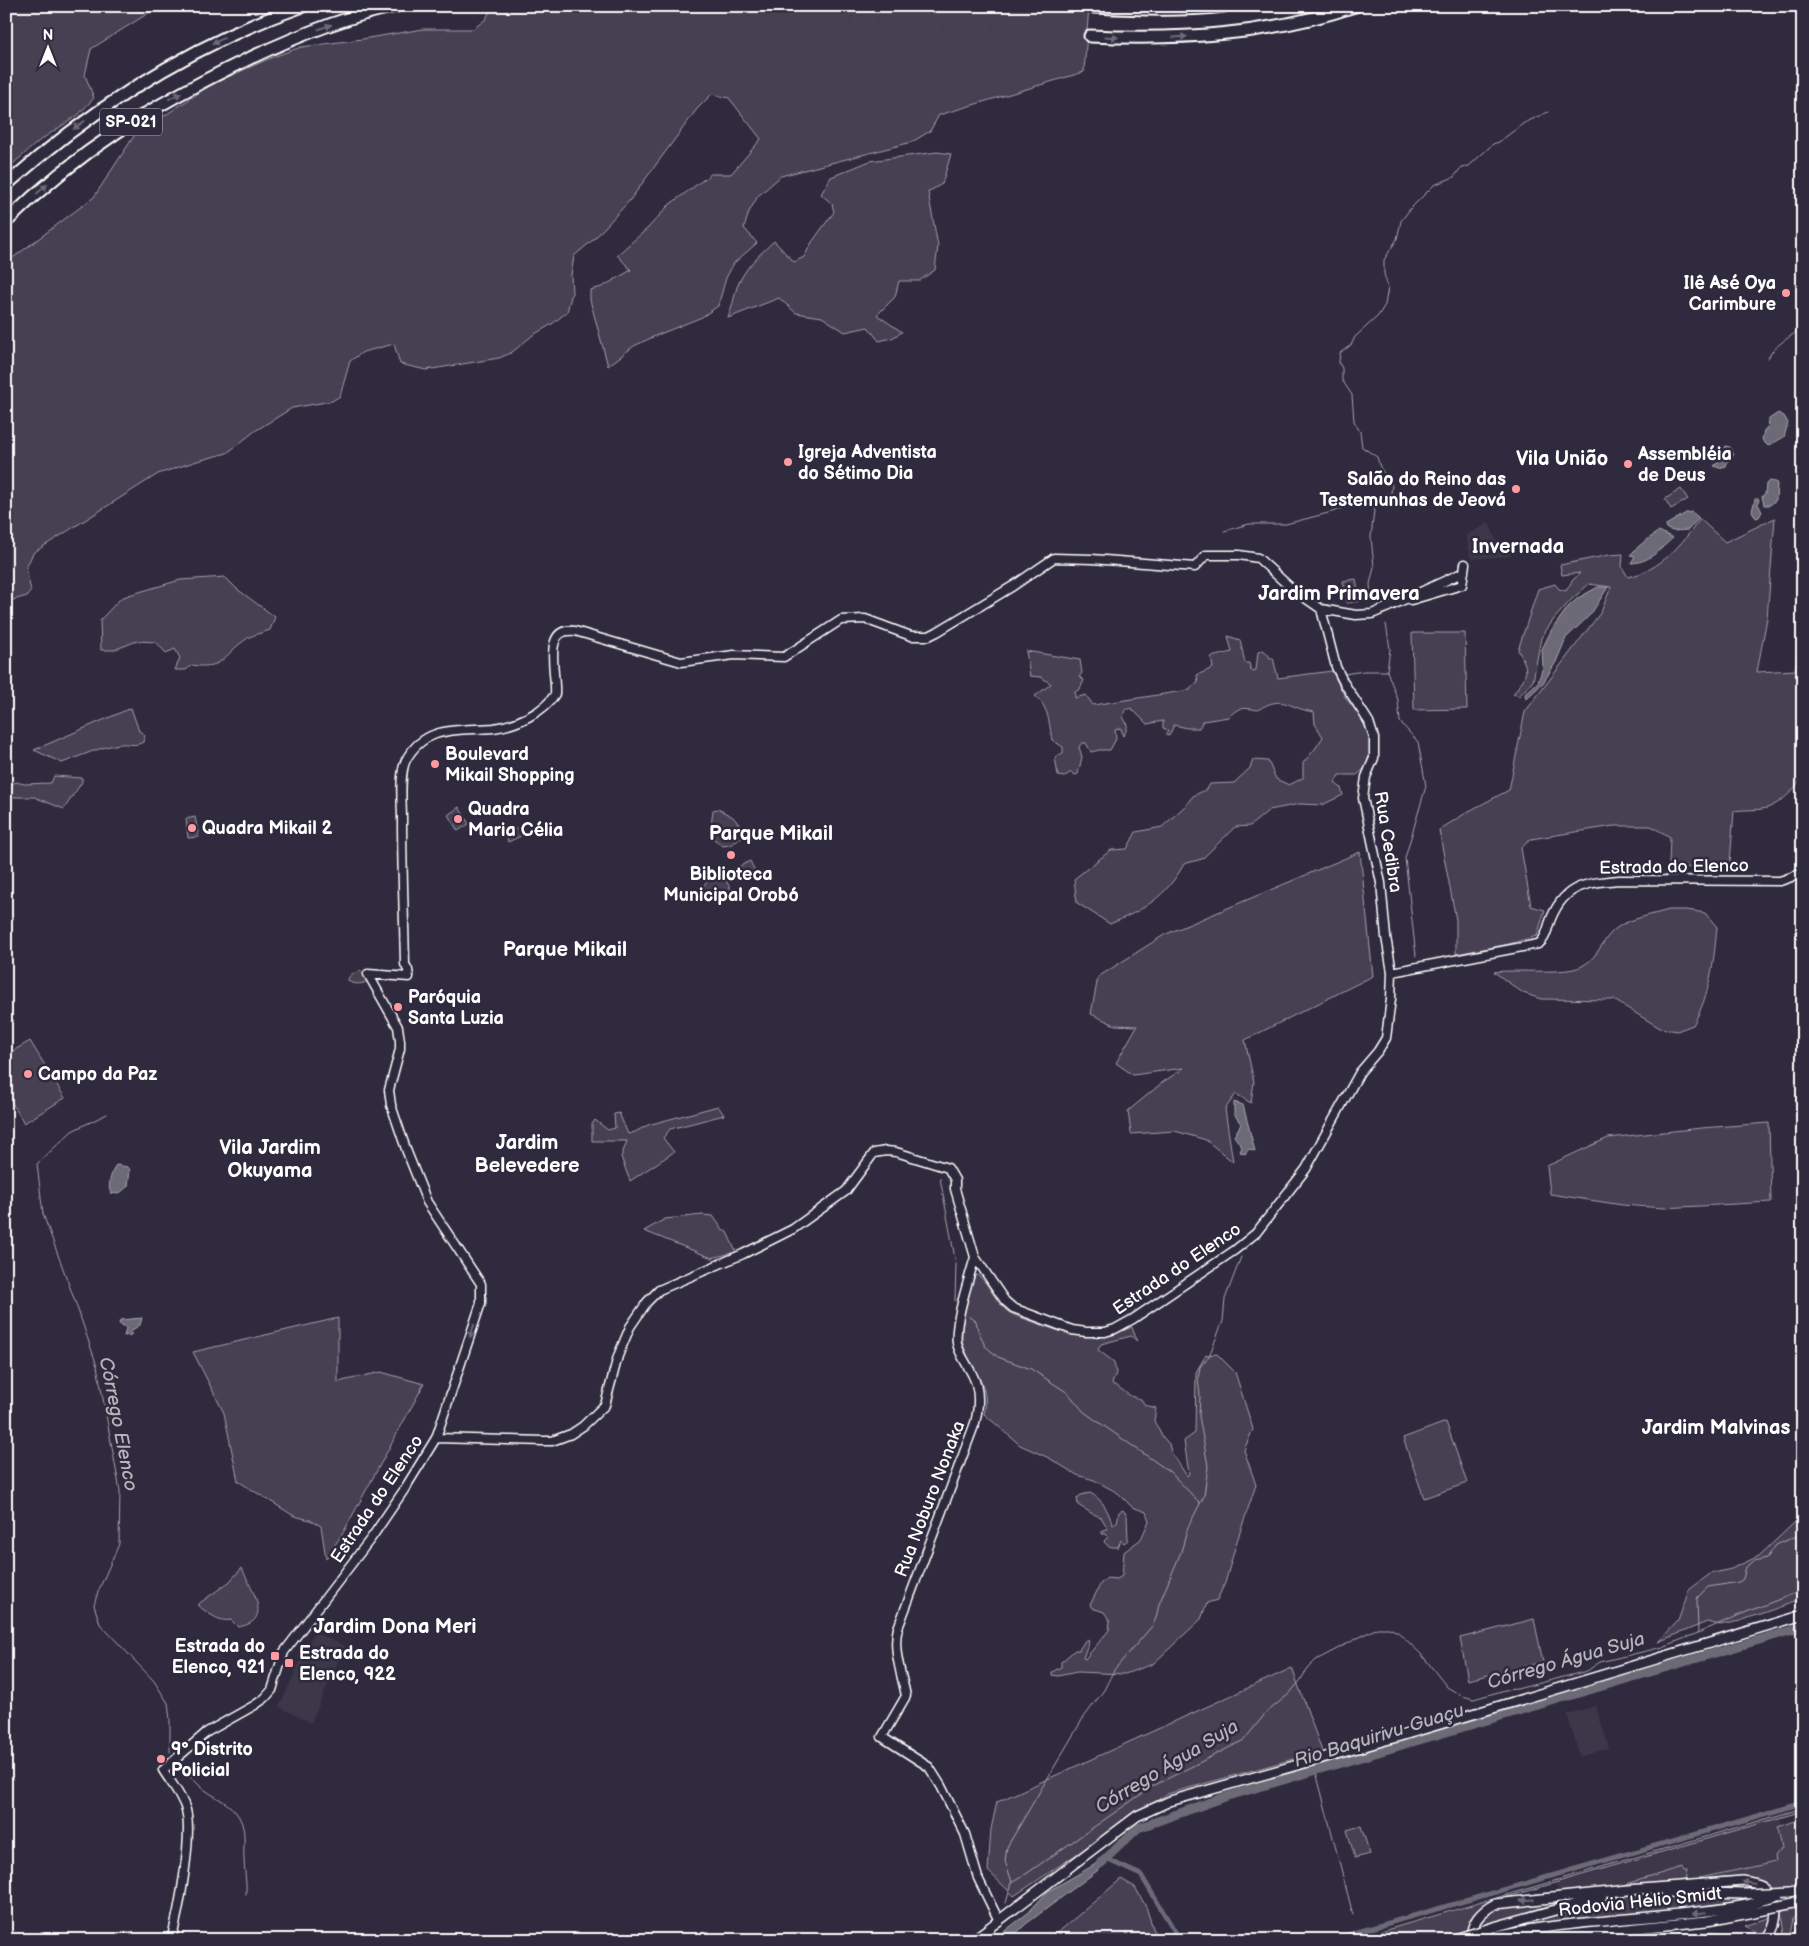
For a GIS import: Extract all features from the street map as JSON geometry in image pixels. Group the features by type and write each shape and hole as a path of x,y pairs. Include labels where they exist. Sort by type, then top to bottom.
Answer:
{"highway":[{"name":"SP-021","path":"6,185 74,129 121,96 179,61 266,20 303,6"},
{"name":"SP-021","path":"6,222 68,168 134,120 192,87 276,46 350,18 397,6"},
{"path":"1093,7 1153,10 1201,9 1224,6"},
{"path":"1090,36 1131,38 1203,36 1250,31 1305,20 1355,6"}],"main road":[{"path":"973,1940 1137,1816 1170,1801 1400,1736 1803,1615"},
{"path":"1472,1940 1474,1922 1483,1912 1495,1904 1628,1890 1743,1881 1759,1885 1767,1890 1777,1916 1771,1932 1764,1940"},
{"name":"Rodovia Hélio Smidt","path":"1516,1940 1707,1921 1748,1909 1803,1888"},
{"path":"1452,1940 1494,1931 1628,1890 1744,1894 1791,1892"},
{"name":"Rodovia Hélio Smidt","path":"1479,1940 1494,1931 1799,1903"}],"street":[{"path":"436,1438 478,1311 482,1297 481,1284 427,1202 407,1152 391,1105 389,1090 400,1041 398,1027 368,974 405,977 408,970 405,964 402,918 402,803 405,764 414,748 440,732 452,729 495,728 509,724 529,716 550,700 555,694 556,687 552,653 554,643 563,632 575,631 681,662 739,655 784,657 841,620 865,619 901,634 919,637 929,636 981,606 1058,557 1195,567 1206,556 1239,555 1258,558 1292,588 1321,609 1356,615 1372,614 1400,602 1464,568 1464,582 1459,587 1400,602"},
{"name":"Rua Cedibra","path":"1321,609 1336,667 1369,722 1374,738 1374,758 1366,777 1363,798 1381,884 1386,937 1392,972"},
{"name":"Estrada do Elenco","path":"171,1940 178,1912 188,1824 183,1801 163,1770 207,1732 265,1698 272,1690 287,1648 389,1513 436,1438 543,1441 560,1439 583,1426 604,1405 618,1356 630,1327 647,1302 658,1290 750,1251 793,1229 846,1191 870,1157 879,1151 896,1152 948,1168 955,1180 956,1190 975,1257 1005,1301 1013,1308 1072,1330 1096,1333 1115,1329 1133,1319 1235,1250 1256,1233 1306,1169 1360,1072 1383,1044 1388,1030 1392,972 1538,944 1544,939 1558,904 1566,894 1577,887 1593,882 1619,880 1780,881 1803,873"},
{"path":"373,984 392,977"},
{"name":"Rua Noburo Nonaka","path":"975,1257 961,1309 957,1338 960,1353 974,1377 977,1388 977,1417 896,1635 896,1647 906,1696 882,1737 929,1767 950,1802 965,1834 978,1878 999,1921"}],"shaded area":[{"path":"6,6 163,6 155,9 91,49 85,75 94,98 78,115 39,141 6,170"},
{"path":"492,6 1089,6 1084,72 939,115 930,131 912,142 781,176 758,196 749,212 744,228 757,243 734,263 726,278 718,306 702,317 634,346 608,366 590,300 590,290 602,287 631,270 617,255 648,228 669,205 711,174 731,174 761,139 729,98 712,94 697,109 630,200 594,239 574,256 571,275 572,293 567,312 552,324 533,335 511,353 499,358 426,370 400,364 394,344 363,352 350,361 340,396 332,401 292,408 255,431 227,453 158,474 33,553 26,568 31,591 27,596 6,602 6,263 94,197 134,136 212,84 273,57 301,47 423,29 473,29 486,19"},
{"path":"937,152 951,154 942,184 928,192 938,246 935,270 919,281 899,281 895,297 877,315 902,332 892,338 879,341 868,327 845,332 822,317 796,313 779,298 728,318 737,287 744,273 774,241 794,262 804,257 812,242 834,212 832,204 821,194 831,177 870,161"},
{"path":"1778,413 1784,416 1788,423 1784,437 1768,446 1762,440 1764,430 1768,428 1769,419"},
{"path":"1725,446 1730,447 1734,455 1729,458 1726,466 1719,468 1714,466 1723,457 1722,452 1724,452"},
{"path":"1769,481 1776,482 1776,500 1770,505 1764,505 1762,496 1765,494 1766,484"},
{"path":"1681,489 1688,499 1671,509 1665,499"},
{"path":"1755,499 1759,499 1758,504 1762,512 1756,518 1752,511"},
{"path":"1692,512 1699,518 1688,530 1673,531 1667,529 1666,525 1686,513"},
{"path":"1775,518 1767,618 1757,672 1795,670 1803,622 1803,776 1800,781 1788,795 1773,806 1763,809 1734,811 1730,863 1693,868 1669,865 1670,837 1651,826 1614,826 1531,839 1521,848 1531,906 1545,910 1537,936 1509,944 1456,954 1456,920 1439,830 1469,811 1509,790 1525,712 1601,612 1611,587 1589,584 1554,619 1541,638 1533,681 1519,696 1513,694 1522,682 1526,668 1518,650 1538,589 1555,584 1559,589 1566,591 1580,573 1562,575 1560,565 1609,555 1623,554 1622,567 1628,577 1640,574 1660,562 1678,547 1700,519 1725,542"},
{"path":"1489,523 1498,544 1505,542 1511,556 1473,559 1470,556 1466,535"},
{"path":"1659,531 1673,538 1649,558 1631,563 1635,556 1630,555"},
{"path":"225,577 237,589 275,617 270,630 247,638 217,664 192,665 186,670 175,670 180,658 175,649 166,653 156,642 137,641 114,650 101,650 100,620 121,598 180,580"},
{"path":"1356,579 1360,601 1347,603 1343,581"},
{"path":"1598,587 1608,587 1591,614 1566,638 1556,662 1543,683 1526,699 1525,694 1538,682 1543,667 1542,649 1551,631 1568,607 1578,598"},
{"path":"1412,633 1465,633 1467,709 1414,710"},
{"path":"1228,636 1240,640 1245,663 1249,663 1251,671 1256,670 1258,652 1263,650 1270,658 1273,658 1278,678 1332,671 1345,697 1360,716 1368,733 1371,749 1366,767 1357,775 1339,775 1335,783 1341,788 1343,795 1322,805 1300,804 1269,810 1250,826 1235,827 1202,859 1184,864 1169,886 1153,901 1134,913 1110,924 1077,903 1074,879 1111,850 1127,849 1136,832 1162,827 1193,796 1207,789 1210,784 1234,783 1250,768 1253,760 1268,761 1276,779 1289,785 1303,778 1303,763 1323,737 1315,724 1314,712 1281,702 1267,705 1258,710 1239,709 1229,717 1203,721 1199,728 1174,725 1169,736 1166,735 1168,730 1163,728 1163,721 1147,724 1131,708 1125,710 1123,717 1127,728 1123,736 1121,728 1115,730 1116,739 1110,750 1091,752 1086,743 1082,743 1079,747 1082,757 1078,774 1075,775 1071,772 1064,777 1058,776 1055,757 1063,753 1063,747 1052,740 1046,710 1035,696 1051,684 1041,677 1030,676 1026,651 1080,660 1082,673 1079,677 1084,680 1080,689 1075,692 1075,698 1086,695 1093,705 1190,690 1192,686 1198,683 1197,675 1213,668 1211,657 1232,652"},
{"path":"131,708 139,731 145,735 143,742 135,745 113,745 62,763 34,750"},
{"path":"54,776 82,778 82,782 64,809 34,797 7,797 10,785 16,782 24,784 51,783"},
{"name":"Quadra Maria Célia","path":"459,807 469,824 458,831 448,815"},
{"path":"718,809 733,817 746,830 742,838 730,845 723,846 710,836 713,810"},
{"name":"Quadra Mikail 2","path":"195,817 199,837 188,838 186,819"},
{"path":"511,829 520,829 523,835 508,842 506,834"},
{"path":"1360,852 1373,976 1245,1040 1254,1082 1251,1103 1236,1094 1225,1109 1233,1162 1206,1140 1175,1131 1131,1134 1128,1111 1163,1082 1184,1068 1133,1075 1116,1063 1137,1026 1115,1025 1091,1014 1098,977 1164,935"},
{"path":"750,861 755,871 739,880 734,869"},
{"path":"719,873 724,877 733,893 732,897 727,900 704,892 701,889 707,881"},
{"path":"1669,910 1705,913 1717,927 1713,965 1704,1002 1693,1025 1677,1031 1660,1028 1614,1000 1541,999 1523,993 1494,972 1575,969 1593,958 1608,936 1618,927 1635,919"},
{"path":"361,971 367,974 369,980 358,984 348,981 351,975"},
{"name":"Campo da Paz","path":"30,1041 65,1098 24,1123 6,1093 6,1055"},
{"path":"1234,1102 1243,1105 1255,1151 1249,1149 1245,1154 1240,1152 1242,1147 1234,1136 1241,1124 1234,1114"},
{"path":"718,1106 724,1115 670,1129 663,1138 674,1152 630,1181 621,1157 627,1141 592,1141 592,1124 595,1120 608,1130 615,1128 614,1114 619,1113 628,1134 648,1125"},
{"path":"1769,1123 1771,1202 1664,1208 1622,1205 1550,1194 1547,1166 1608,1138"},
{"path":"116,1165 128,1167 130,1170 128,1186 120,1193 111,1194 110,1180"},
{"path":"702,1215 713,1216 723,1230 727,1232 736,1252 712,1258 644,1231 665,1219"},
{"path":"975,1275 982,1279 1007,1311 1049,1328 1072,1334 1095,1336 1119,1332 1132,1327 1137,1341 1131,1336 1101,1344 1098,1350 1114,1362 1116,1373 1112,1384 1141,1399 1145,1405 1156,1408 1154,1421 1187,1476 1189,1474 1184,1441 1195,1433 1196,1372 1206,1355 1217,1354 1235,1372 1253,1429 1244,1450 1256,1485 1225,1583 1217,1600 1207,1603 1201,1619 1153,1664 1125,1674 1077,1672 1058,1676 1052,1675 1052,1672 1061,1667 1061,1662 1075,1650 1079,1650 1086,1639 1089,1641 1083,1658 1085,1659 1109,1630 1110,1621 1104,1612 1092,1608 1090,1605 1101,1583 1107,1578 1117,1579 1122,1576 1124,1552 1141,1539 1149,1521 1146,1512 1132,1507 1118,1493 1094,1480 1077,1475 1049,1458 1020,1445 984,1414 985,1394 983,1386 966,1353 962,1338 965,1310"},
{"path":"142,1318 140,1325 132,1330 131,1335 124,1336 126,1328 119,1324 120,1320"},
{"path":"338,1318 338,1382 381,1372 424,1384 344,1531 326,1559 321,1526 310,1520 294,1516 238,1481 224,1413 193,1352"},
{"path":"1446,1422 1467,1483 1424,1498 1403,1438"},
{"path":"1090,1493 1102,1503 1113,1525 1117,1522 1119,1512 1123,1510 1127,1515 1128,1540 1124,1543 1121,1540 1118,1547 1110,1547 1105,1543 1104,1541 1108,1537 1106,1534 1102,1534 1102,1530 1108,1529 1101,1517 1078,1505 1077,1498"},
{"path":"1803,1520 1803,1599 1740,1621 1720,1625 1707,1622 1658,1642 1678,1621 1689,1590 1710,1574 1731,1569 1759,1556 1795,1522"},
{"path":"242,1568 254,1595 258,1611 256,1618 249,1624 238,1627 231,1620 222,1620 209,1614 197,1605 229,1582"},
{"path":"1534,1619 1543,1662 1468,1680 1460,1638"},
{"path":"314,1632 345,1646 311,1723 279,1707"},
{"path":"1292,1668 1322,1751 1167,1794 1014,1896 988,1871 991,1829 997,1802"},
{"path":"1596,1706 1609,1748 1580,1757 1567,1714"},
{"path":"1803,1808 1803,1811 1486,1903 1470,1919 1467,1930 1431,1940 1352,1940"},
{"path":"1779,1818 1782,1827 1777,1828 1782,1848 1777,1861 1686,1880 1687,1871 1684,1867 1619,1886 1558,1893 1556,1884"},
{"path":"1803,1818 1803,1829 1801,1830 1803,1836 1803,1885 1790,1889 1771,1891 1764,1884 1749,1877 1699,1878 1776,1862 1775,1856 1781,1848 1777,1827"},
{"path":"1361,1826 1370,1854 1355,1858 1347,1830"},
{"path":"1105,1855 1112,1857 1109,1862 1026,1924 1009,1940 993,1940 1028,1913 1047,1892 1094,1865"},
{"path":"1682,1867 1684,1871 1687,1871 1685,1882 1532,1897 1536,1894 1617,1887"},
{"path":"1121,1879 1135,1887 1146,1907 1157,1940 1049,1940"},
{"path":"1750,1885 1764,1891 1673,1890"},
{"path":"1641,1892 1742,1898 1745,1900 1699,1909 1505,1928 1589,1902"},
{"path":"1566,1901 1477,1928 1476,1923 1493,1907"},
{"path":"1803,1905 1794,1919 1790,1940 1785,1940 1781,1913"},
{"path":"1749,1909 1714,1918 1497,1940 1522,1934 1674,1919"},
{"path":"1774,1916 1765,1936 1745,1926"},
{"path":"1803,1919 1803,1940 1795,1940 1796,1932"},
{"path":"1703,1932 1727,1934 1746,1940 1620,1940"}],"waterway":[{"path":"1374,604 1371,600 1370,584 1374,567 1371,537 1375,502 1377,498 1391,493 1392,485 1380,467 1377,457 1362,447 1360,432 1354,421 1352,395 1342,380 1342,368 1339,363 1340,353 1351,345 1355,337 1378,316 1385,305 1388,287 1384,274 1384,260 1397,239 1401,221 1410,209 1434,185 1454,177 1460,169 1469,166 1493,144 1499,142 1524,123 1548,112"},
{"path":"1768,358 1779,345 1803,328"},
{"path":"1224,531 1249,524 1286,524 1336,511 1363,500 1369,500 1374,503"},
{"path":"1386,624 1390,649 1387,671 1398,700 1400,722 1418,742 1426,786 1405,858 1416,956"},
{"path":"1344,674 1364,671 1387,671"},
{"name":"Córrego Elenco","path":"107,1114 72,1131 37,1164 43,1214 97,1366 120,1491 119,1544 94,1605 100,1624 154,1681 168,1703 170,1752"},
{"path":"940,1178 956,1264 955,1301"},
{"path":"1012,1882 1005,1861 1007,1847 1082,1720 1104,1690 1114,1670 1153,1625 1159,1604 1181,1552 1188,1527 1204,1496 1208,1466 1199,1416 1200,1396 1198,1379 1200,1367 1209,1356 1223,1321 1225,1299 1241,1257"},
{"path":"969,1317 976,1321 985,1346 998,1357 1031,1369 1068,1393 1084,1412 1170,1472 1200,1503"},
{"name":"Córrego Água Suja","path":"1006,1903 1012,1882 1153,1786 1244,1740 1266,1713 1289,1694 1316,1660 1377,1628 1389,1628 1398,1632 1422,1655 1447,1687 1462,1696 1474,1699 1505,1690 1517,1689 1587,1671 1600,1662 1663,1647 1698,1633 1697,1598 1708,1587 1739,1582 1743,1579 1746,1567 1754,1561 1767,1558 1776,1545 1799,1535 1803,1528"},
{"path":"1698,1633 1803,1590"},
{"name":"Rio Baquirivu-Guaçu","path":"1100,1864 1138,1828 1225,1797 1803,1627"},
{"path":"180,1767 205,1790 231,1807 239,1817 244,1832 246,1894"},
{"path":"1316,1772 1353,1915"},
{"path":"1330,1940 1803,1803"},
{"path":"1106,1859 1141,1875 1180,1940"}],"tunnel":[{"path":"661,6 1090,36"}],"place":[{"name":"Ilê Asé Oya Carimbure","path":"1786,293"},
{"name":"Igreja Adventista do Sétimo Dia","path":"788,462"},
{"name":"Assembléia de Deus","path":"1628,464"},
{"name":"Salão do Reino das Testemunhas de Jeová","path":"1516,489"},
{"name":"Boulevard Mikail Shopping","path":"435,764"},
{"name":"Quadra Maria Célia","path":"458,819"},
{"name":"Quadra Mikail 2","path":"192,828"},
{"name":"Biblioteca Municipal Orobó","path":"731,855"},
{"name":"Paróquia Santa Luzia","path":"398,1007"},
{"name":"Campo da Paz","path":"28,1074"},
{"name":"Estrada do Elenco, 921","path":"275,1656"},
{"name":"Estrada do Elenco, 922","path":"289,1663"},
{"name":"9º Distrito Policial","path":"161,1759"}],"district":[{"name":"Vila União","path":"1562,459"},
{"name":"Invernada","path":"1518,547"},
{"name":"Jardim Primavera","path":"1339,594"},
{"name":"Parque Mikail","path":"771,834"},
{"name":"Parque Mikail","path":"565,950"},
{"name":"Jardim Belevedere","path":"527,1154"},
{"name":"Vila Jardim Okuyama","path":"270,1160"},
{"name":"Jardim Malvinas","path":"1716,1428"},
{"name":"Jardim Dona Meri","path":"395,1627"}]}
